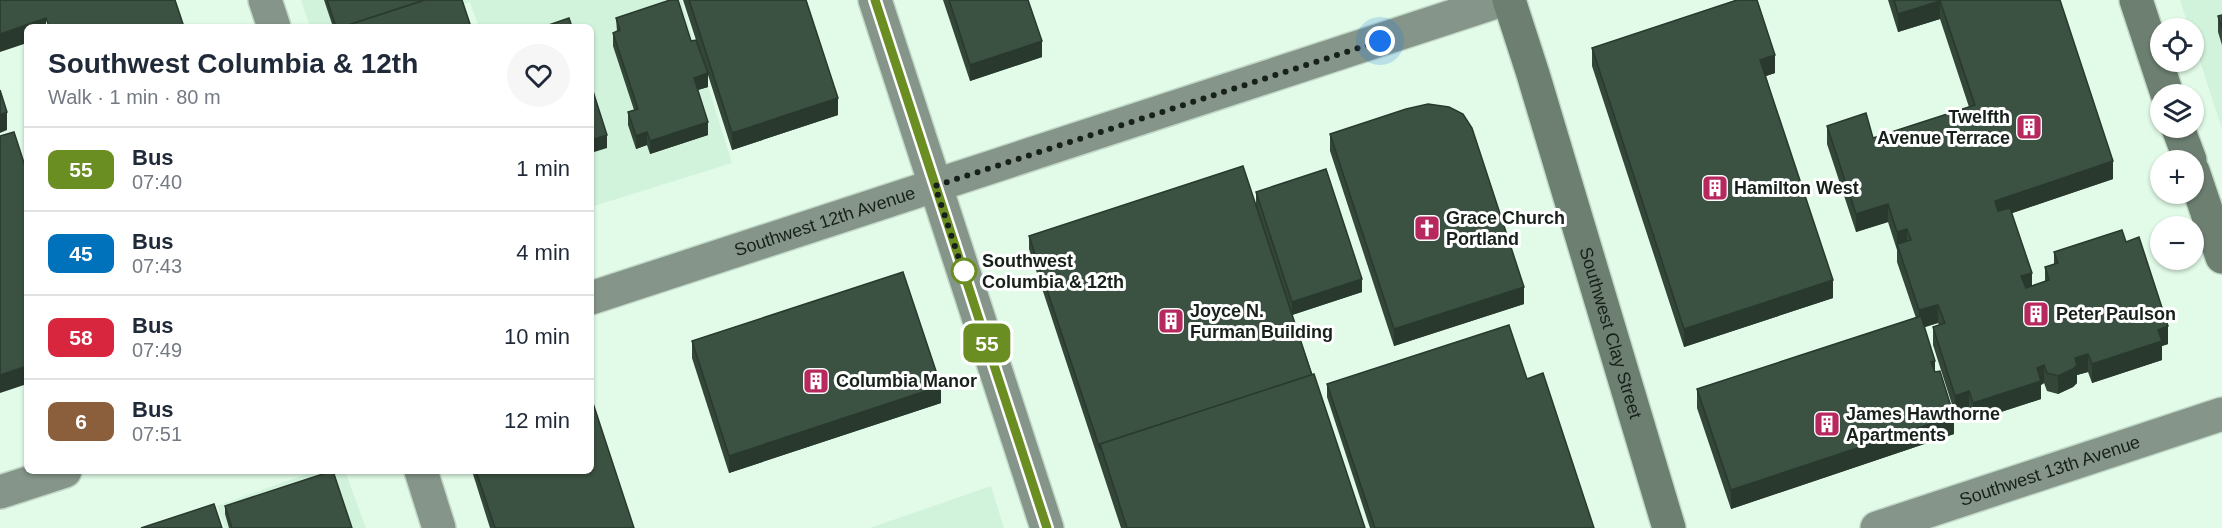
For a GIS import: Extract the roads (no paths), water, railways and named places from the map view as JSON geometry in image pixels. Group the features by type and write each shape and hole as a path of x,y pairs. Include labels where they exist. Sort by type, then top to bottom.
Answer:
{"main road":[{"path":"265,0 273,24"},
{"path":"875,0 1047,528"},
{"name":"Southwest 12th Avenue","path":"594,297 1502,0"},
{"name":"Southwest Clay Street","path":"1509,0 1669,528"},
{"path":"2136,0 2164,84"},
{"path":"2204,204 2222,257"},
{"name":"Southwest 13th Avenue","path":"1877,528 2222,414"},
{"path":"0,492 56,474"},
{"path":"422,474 440,528"}],"place":[{"name":"Twelfth Avenue Terrace","path":"2029,127"},
{"name":"Hamilton West","path":"1715,188"},
{"name":"Grace Church Portland","path":"1427,228"},
{"name":"Southwest Columbia & 12th","path":"964,271"},
{"name":"Peter Paulson","path":"2036,314"},
{"name":"Joyce N. Furman Building","path":"1171,321"},
{"name":"Columbia Manor","path":"816,381"},
{"name":"James Hawthorne Apartments","path":"1827,424"}]}
